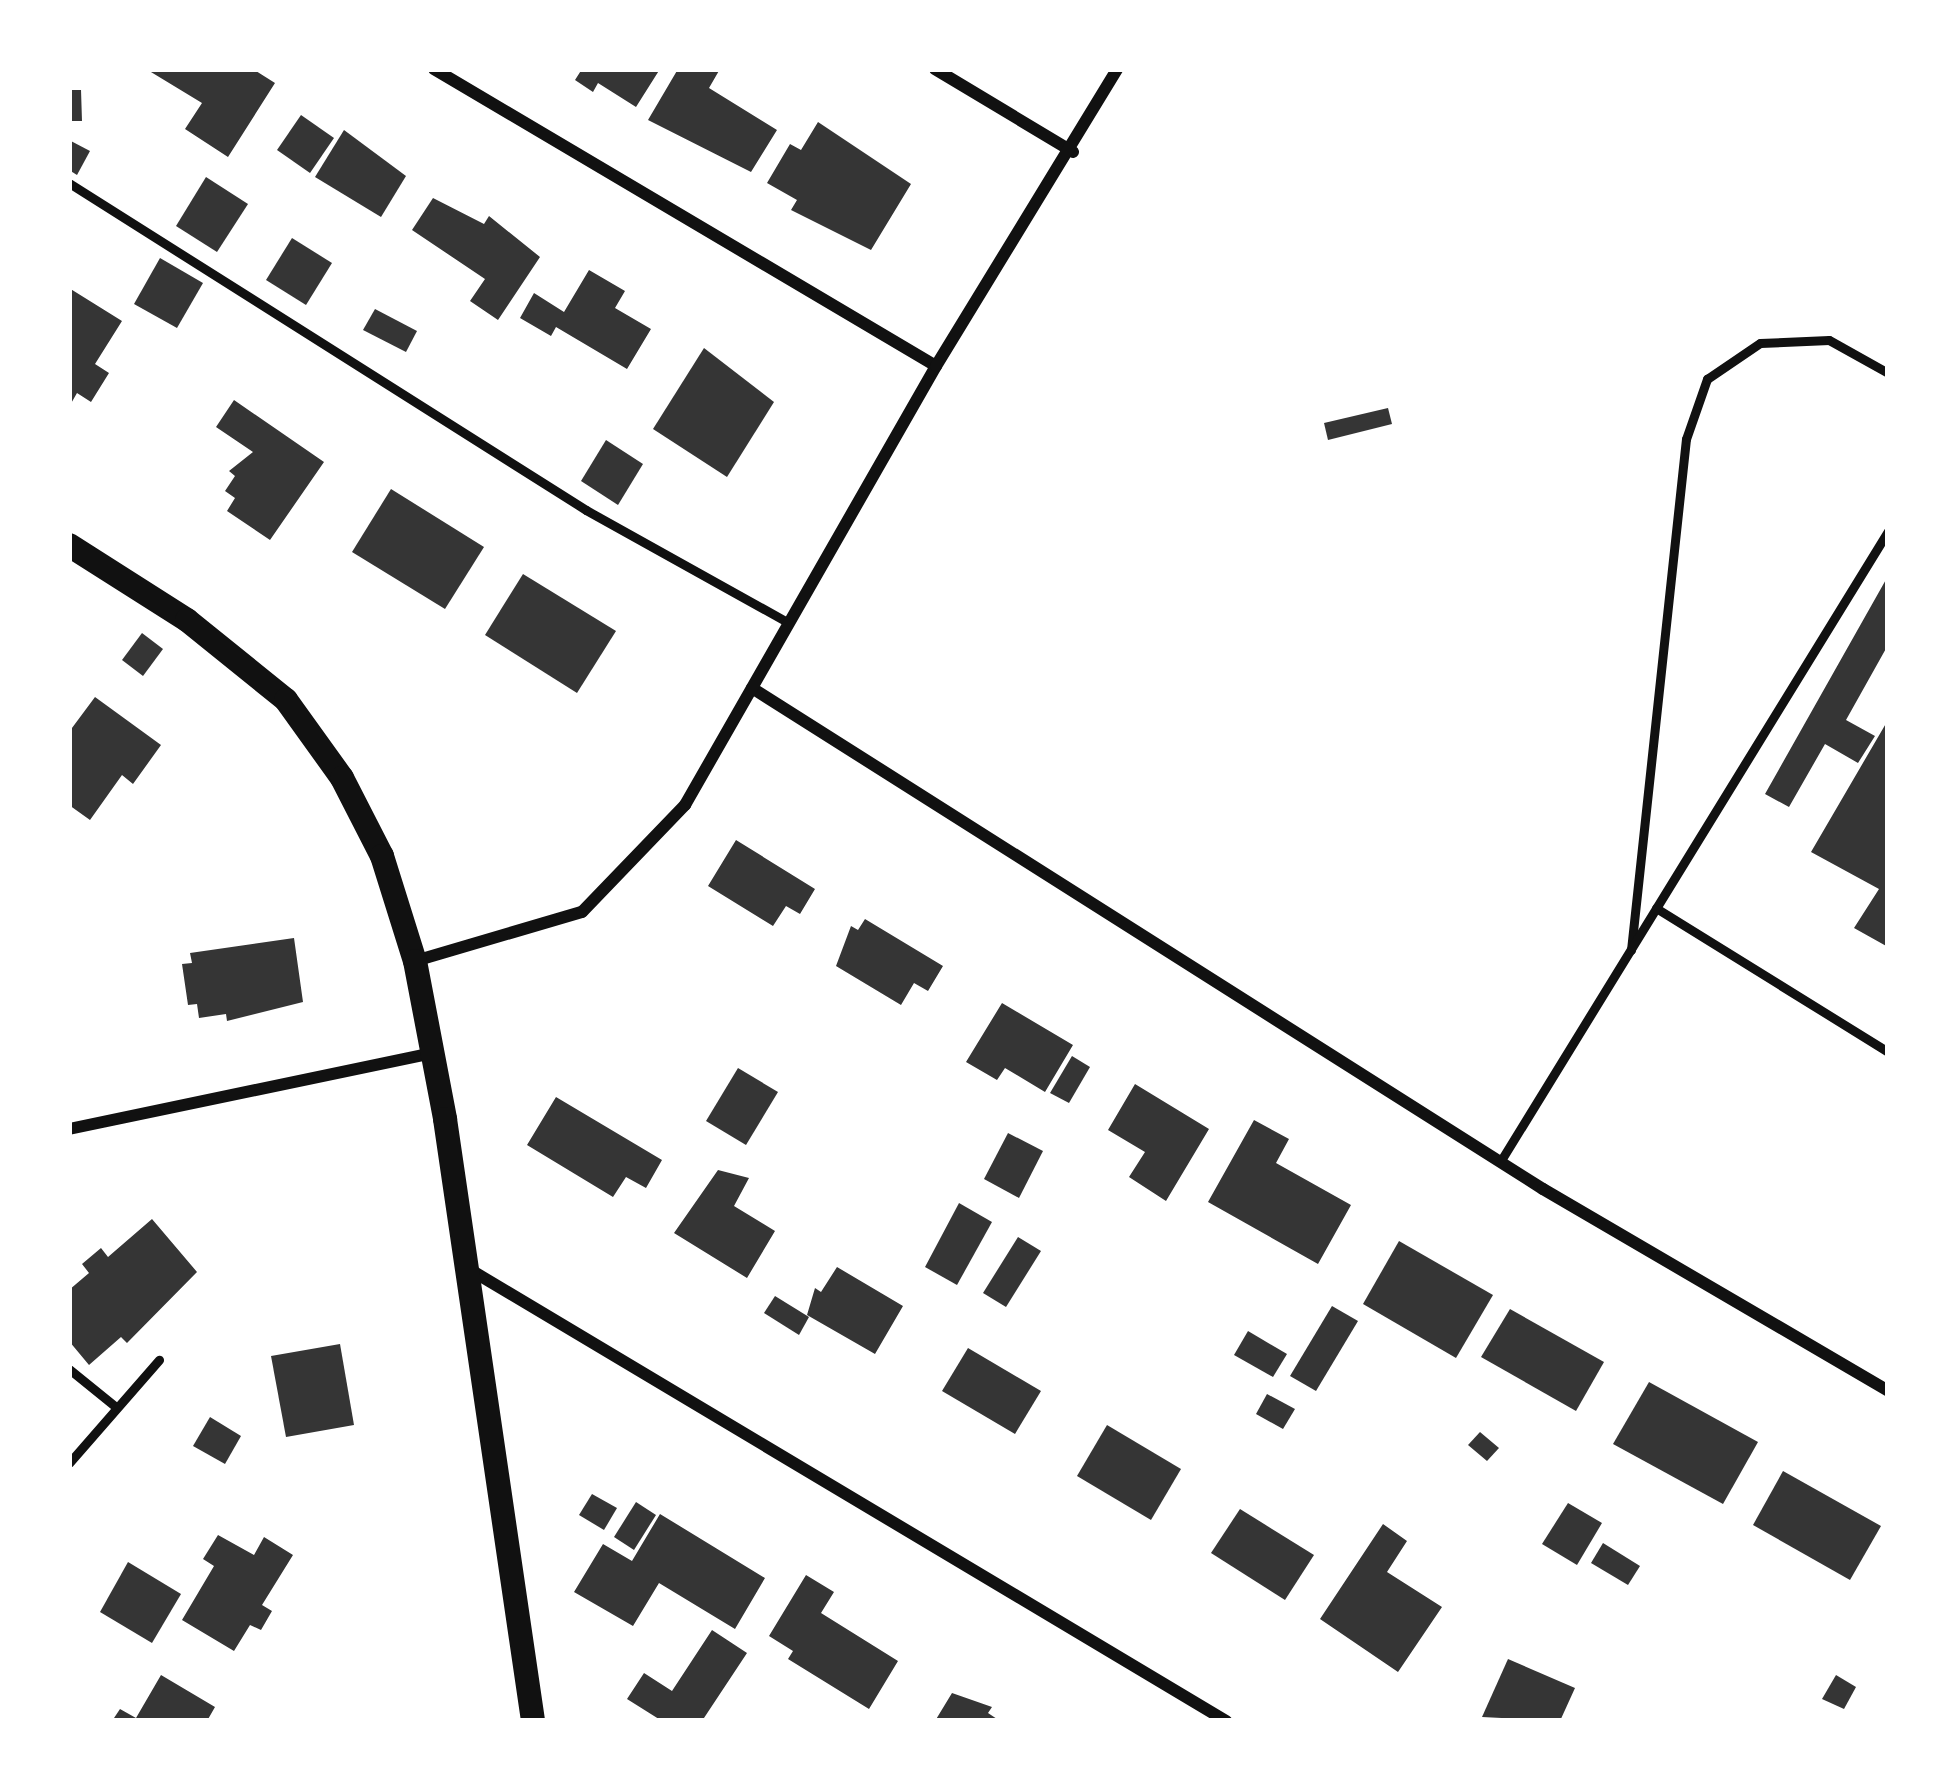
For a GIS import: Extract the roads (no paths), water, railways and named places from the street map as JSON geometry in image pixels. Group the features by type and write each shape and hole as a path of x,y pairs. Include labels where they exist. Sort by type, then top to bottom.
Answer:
{"main road":[{"path":"69,545 188,620 286,700 342,778 382,856 416,961 433,1053 463,1265 488,1380 532,1721"}],"street":[{"path":"434,69 935,366"},
{"path":"935,69 1073,152"},
{"path":"416,961 582,912 685,805 935,366 1073,152 1118,69"},
{"path":"752,688 1500,1162 1888,1391"},
{"path":"69,1129 433,1053"},
{"path":"463,1265 1226,1721"}],"lane":[{"path":"69,183 586,510 789,623"},
{"path":"1631,950 1686,439 1708,379 1760,343 1829,340 1888,374"},
{"path":"1500,1162 1888,531"},
{"path":"1656,908 1888,1052"},
{"path":"69,1462 159,1360"},
{"path":"69,1369 116,1407"}]}
